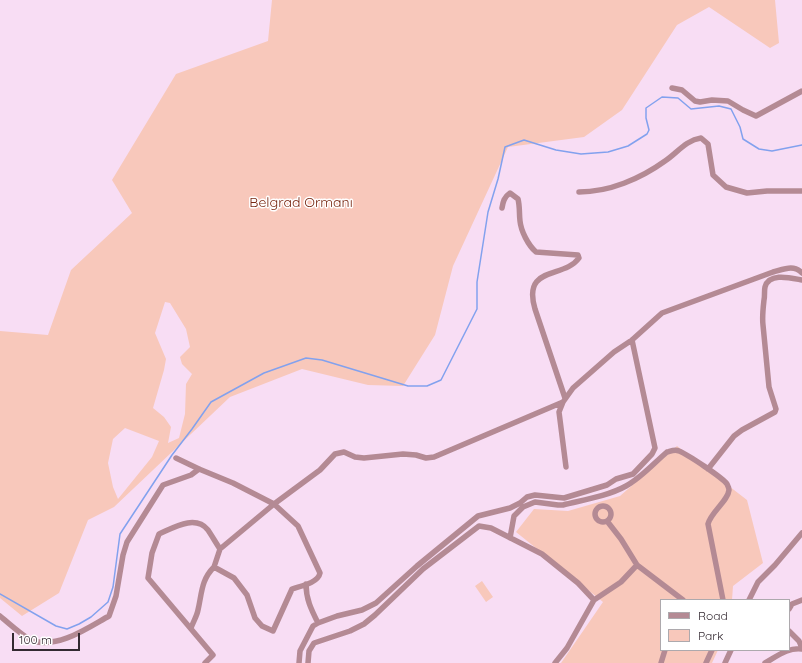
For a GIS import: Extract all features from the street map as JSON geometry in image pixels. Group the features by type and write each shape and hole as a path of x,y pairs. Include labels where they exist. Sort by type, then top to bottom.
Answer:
{"street":[{"path":"672,88 682,90 695,101 728,101 756,116 802,91"},
{"path":"579,192 594,192 631,180 649,172 692,139 701,138 708,144 714,175 726,187 747,193 767,191 802,191"},
{"path":"502,208 506,195 510,193 518,199 521,214 520,220 523,231 532,248 536,252 578,255 580,258 573,264 548,273 539,279 532,294 532,300 564,400"},
{"path":"566,467 559,412 564,400 573,388 614,352 632,340 655,318 670,309 773,272 794,268 802,273"},
{"path":"708,469 734,436 775,412 776,409 769,387 762,318 766,286 770,280 781,277 802,280"},
{"path":"299,663 300,651 313,626 376,604 417,566 478,516 510,508 528,497 535,495 564,498 607,485 616,479 633,474 652,454 655,448 632,340"},
{"path":"191,628 198,612 202,586 207,574 214,567 220,549 274,504 320,470 333,455 338,452 344,452 359,458 407,454 430,458 564,400"},
{"path":"510,538 514,516 523,507 535,502 558,505 593,498 627,486 667,452 673,450 680,451 708,469 727,484 729,488 728,495 713,514 708,524 723,599"},
{"path":"176,458 233,483 274,504 298,526 320,573 315,581 292,589 273,631 262,626 255,618 247,596 234,578 214,567"},
{"path":"0,616 32,641 50,642 72,636 108,616 116,596 123,554 127,542 164,485 190,475 199,469"},
{"path":"593,498 597,508 595,515 597,520 602,522 607,521"},
{"path":"597,508 605,506 609,509 611,514 607,521"},
{"path":"607,521 625,544 637,565 682,599"},
{"path":"205,663 214,655 148,578 152,553 159,534 177,526 189,522 200,523 207,529 220,549"},
{"path":"308,663 309,651 314,643 350,631 364,624 422,569 479,526 491,528 542,554 578,583 594,600"},
{"path":"750,599 758,582 776,565 802,533"},
{"path":"555,663 567,648 594,600 621,582 637,565"},
{"path":"306,584 308,604 318,623"},
{"path":"790,607 792,604 802,600"},
{"path":"790,632 799,641 802,649 790,651"},
{"path":"662,663 665,651"},
{"path":"706,663 712,651"},
{"path":"725,663 731,651"},
{"path":"765,663 789,651"}],"green space":[{"name":"Belgrad Ormanı","path":"272,0 775,0 779,43 770,48 709,7 677,25 622,110 584,137 508,147 453,266 435,335 403,386 368,385 302,369 230,397 114,507 88,520 59,593 22,616 0,598 0,331 48,335 71,270 132,213 112,180 176,74 268,41","holes":["165,302 170,303 186,329 190,347 180,357 182,364 192,374 186,384 185,414 179,438 168,443 171,427 164,417 153,408 166,359 155,333","125,428 159,441 152,457 118,499 113,487 108,463 113,439"]},
{"path":"677,446 747,500 763,563 733,586 732,599 660,599 660,651 718,651 712,663 561,663 603,602 516,532 534,509 568,511 620,496"},
{"path":"482,581 493,597 486,602 475,586"}],"waterway":[{"path":"0,594 56,626 67,629 91,617 108,602 113,587 120,534 172,455 211,402 264,373 306,358 322,360 408,386 427,386 441,380 477,309 477,282 488,212 498,179 505,147 524,140 556,150 581,154 608,152 628,146 647,134 649,130 646,118 646,108 662,97 678,98 691,109 719,106 731,109 740,127 743,139 759,149 772,151 802,145"}]}
